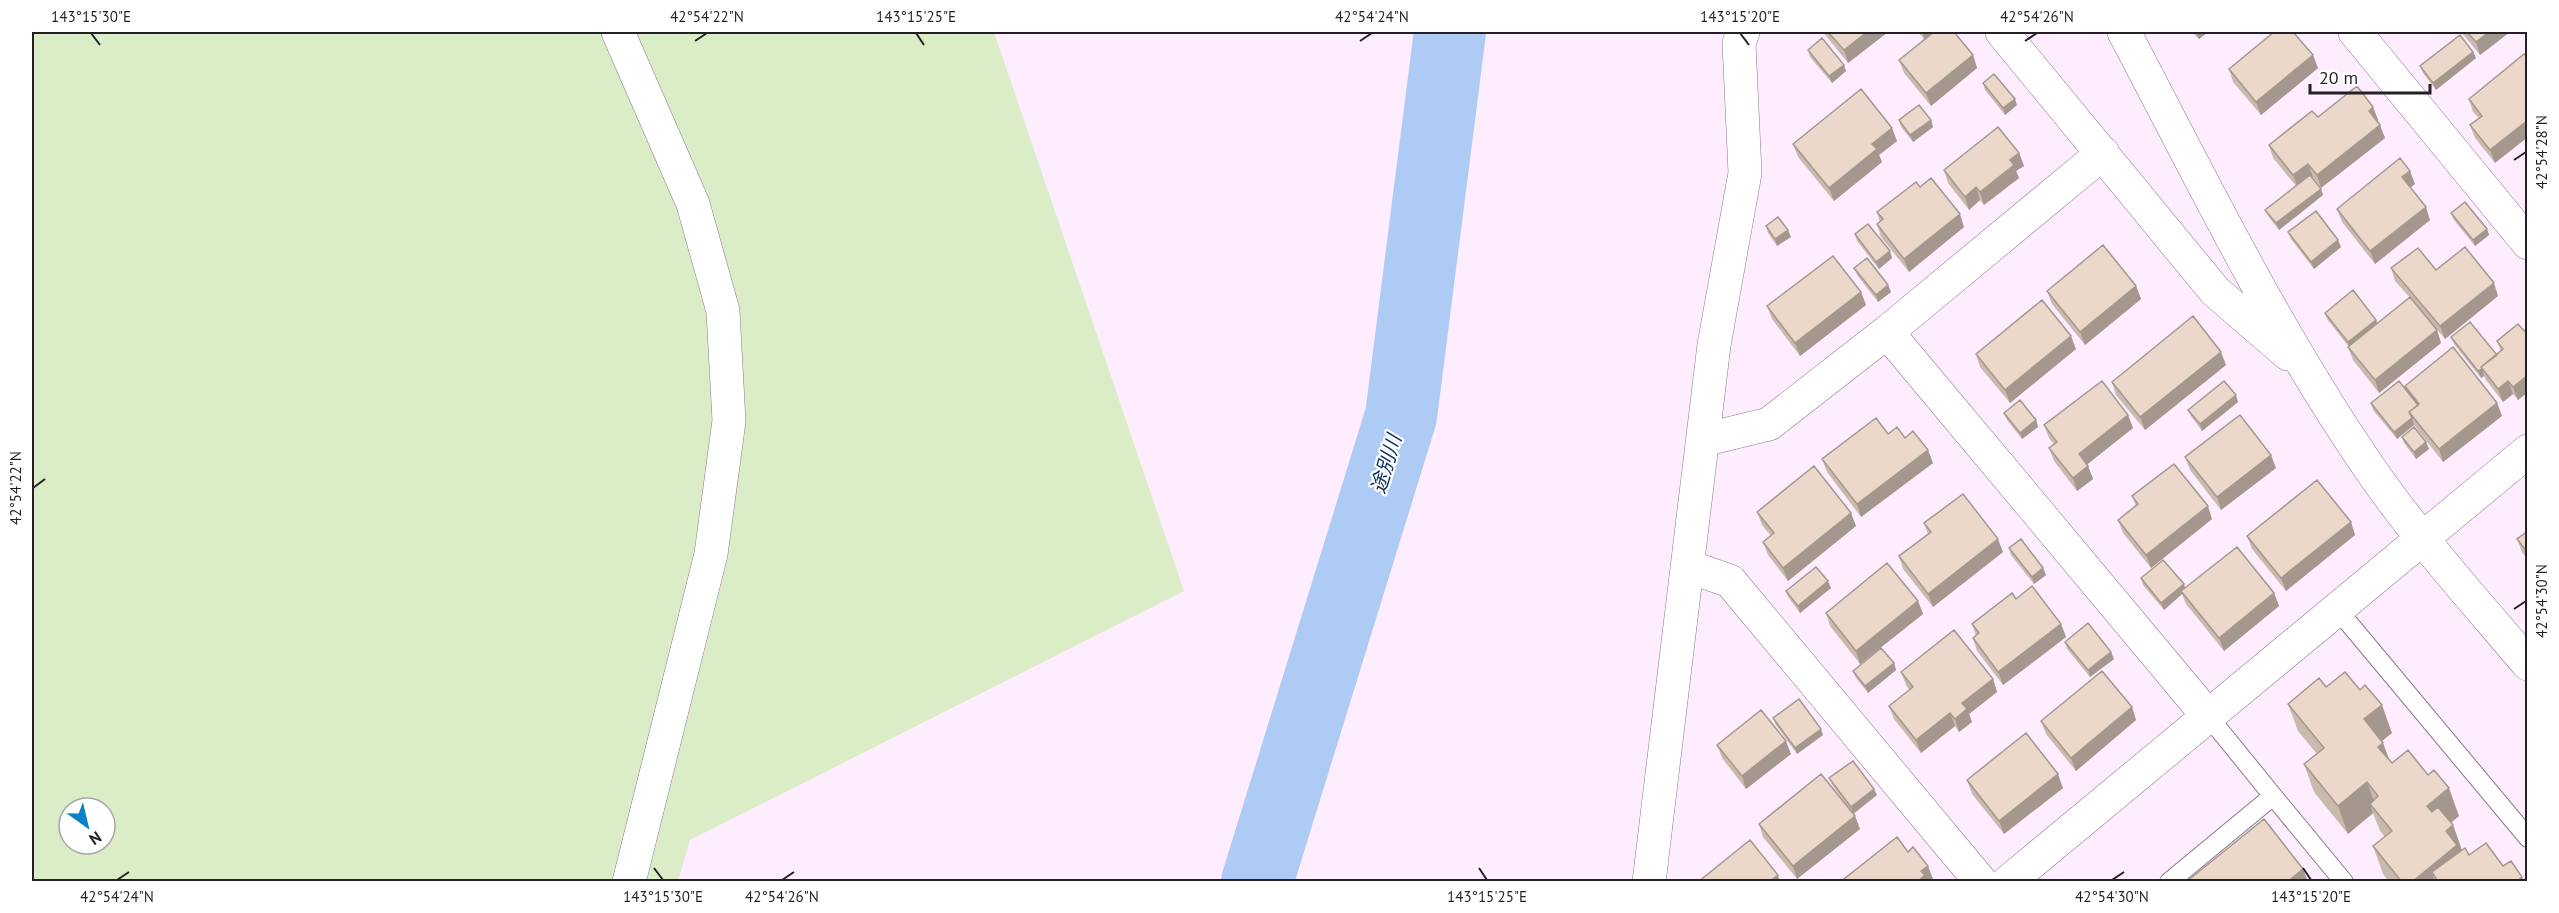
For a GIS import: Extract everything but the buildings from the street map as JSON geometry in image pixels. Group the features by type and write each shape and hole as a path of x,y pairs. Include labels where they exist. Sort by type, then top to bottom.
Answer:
{"street":[{"path":"618,32 693,204 723,311 729,421 711,554 629,882"},
{"path":"1649,882 1714,345 1745,174 1739,43 1743,32"},
{"path":"2002,32 2215,291 2308,371"},
{"path":"2124,32 2248,268 2308,371 2369,467 2528,664"},
{"path":"2355,32 2528,243"},
{"path":"1702,440 1769,423 1887,332 2103,153"},
{"path":"1887,332 2208,716"},
{"path":"2008,882 2528,451"},
{"path":"1688,566 1730,581 1981,882"}],"lane":[{"path":"2337,609 2528,838"},
{"path":"2208,716 2344,882"},
{"path":"2169,882 2273,796"}],"green space":[{"path":"32,32 994,32 1184,591 690,840 678,881 32,881"}],"waterway":[{"name":"途別川","path":"1257,882 1401,416 1450,32"}]}
